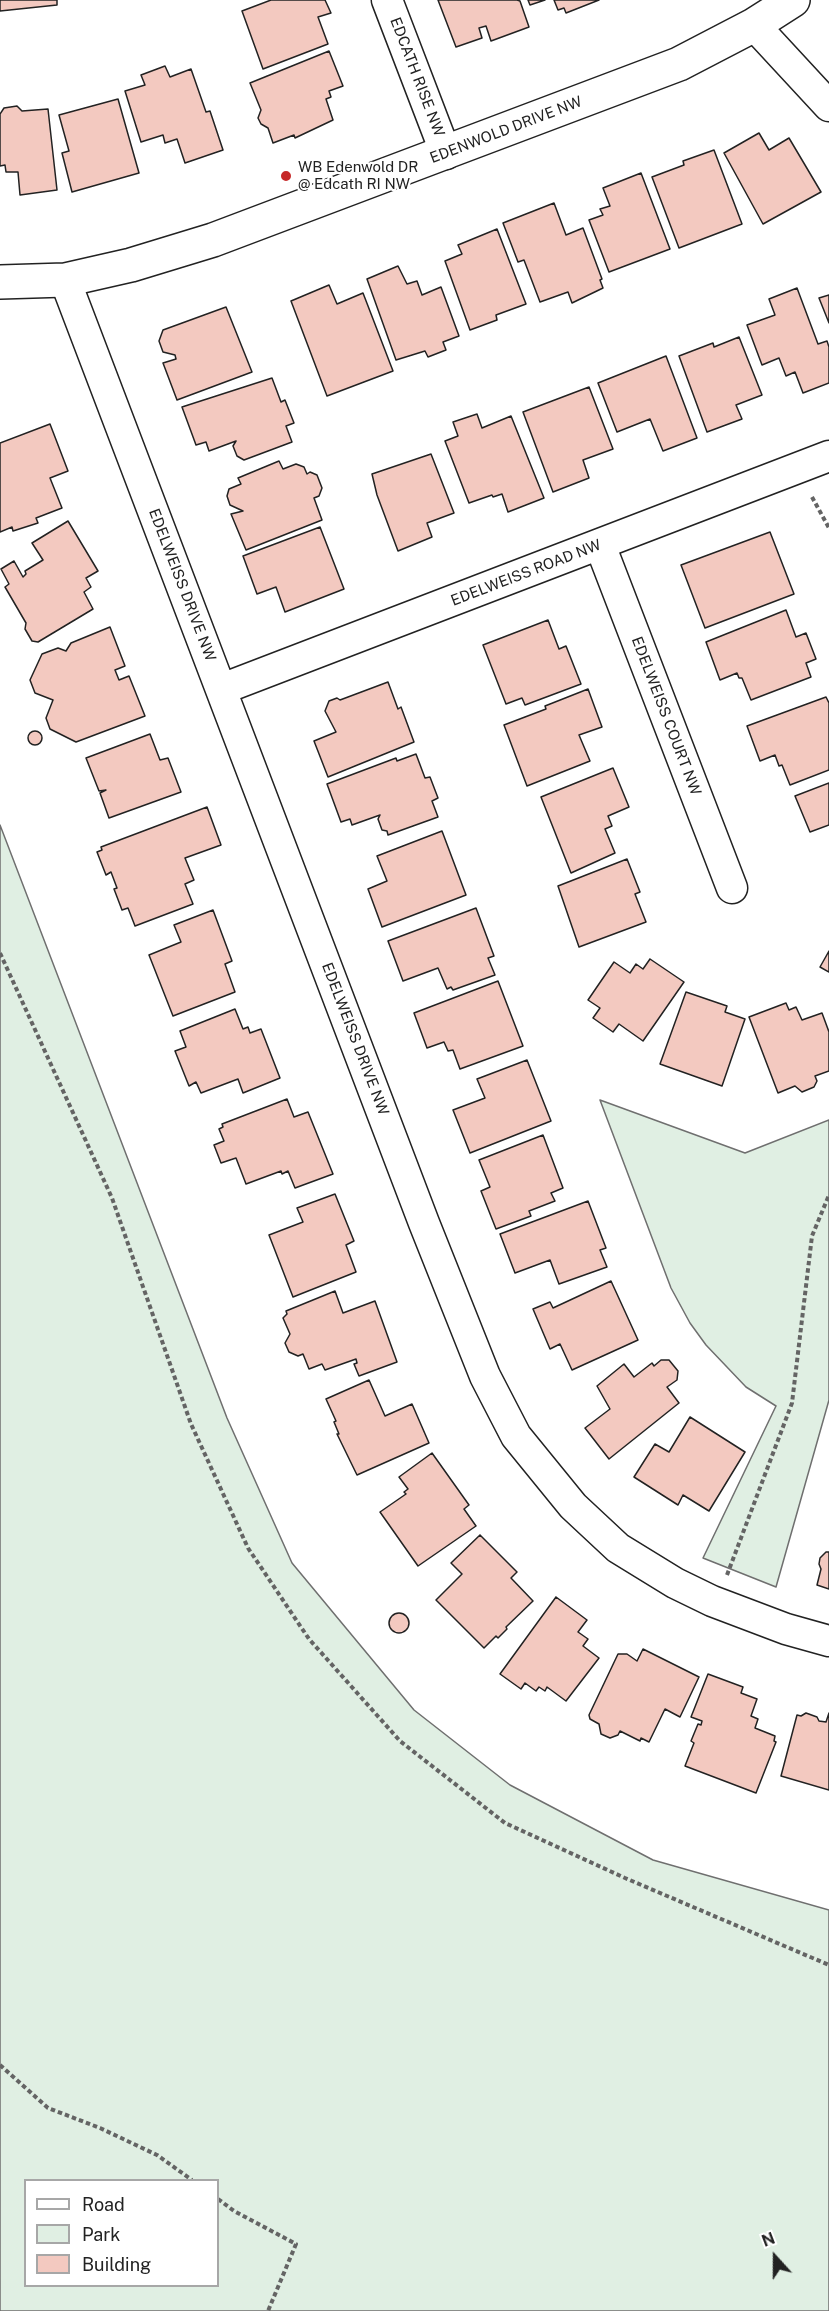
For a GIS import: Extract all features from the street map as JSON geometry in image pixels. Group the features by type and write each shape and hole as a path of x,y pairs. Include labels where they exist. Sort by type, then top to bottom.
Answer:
{"street":[{"name":"EDCATH RISE NW","path":"387,0 446,153"},
{"name":"EDENWOLD DRIVE NW","path":"0,282 65,280 131,265 213,240 679,64 754,25 793,0"},
{"path":"754,25 829,106"},
{"name":"EDELWEISS DRIVE NW","path":"65,280 424,1223 485,1376 516,1436 573,1506 618,1548 675,1583 712,1601 786,1629 829,1641"},
{"name":"EDELWEISS ROAD NW","path":"222,689 829,456"},
{"name":"EDELWEISS COURT NW","path":"600,544 732,888"}],"path":[{"path":"0,953 112,1198 195,1434 248,1548 309,1638 400,1741 505,1823 625,1878 829,1965"},
{"path":"712,1601 731,1568 792,1403 812,1236 829,1195"},
{"path":"0,2065 48,2108 100,2128 157,2155 189,2179"},
{"path":"219,2200 234,2211 296,2244 268,2311"}],"green space":[{"path":"0,825 227,1418 292,1563 414,1710 510,1785 653,1860 829,1910 829,2311 0,2311"},
{"path":"600,1100 745,1153 829,1120 829,1400 776,1587 703,1558 776,1406 746,1387 706,1345 690,1323 671,1288"}],"building":[{"path":"0,0 57,0 57,5 0,11"},
{"path":"271,0 325,0 331,13 318,17 328,44 263,69 242,11"},
{"path":"438,0 517,0 520,1 529,27 491,41 486,26 479,28 482,38 456,47"},
{"path":"528,0 545,0 530,5"},
{"path":"554,0 599,0 566,13 564,8 558,10"},
{"path":"329,51 343,86 329,91 331,97 326,99 333,120 295,138 294,135 273,143 268,128 261,124 258,118 261,110 250,83"},
{"path":"165,66 170,77 191,69 206,112 210,111 223,150 185,163 177,139 165,143 163,135 141,142 125,91 145,85 141,75"},
{"path":"118,99 139,173 72,192 62,153 69,151 59,115"},
{"path":"17,106 22,111 48,109 57,190 20,195 18,172 6,172 5,165 0,166 0,114 4,108"},
{"path":"759,133 769,150 789,138 821,192 763,224 724,153"},
{"path":"714,150 742,224 679,248 652,177 684,165 683,161"},
{"path":"641,173 670,249 609,272 589,220 603,215 600,209 610,206 603,188"},
{"path":"554,203 566,235 583,228 602,279 600,280 603,288 572,303 568,292 540,302 524,260 518,262 503,223"},
{"path":"497,229 526,304 496,315 497,320 470,330 445,261 462,254 458,245"},
{"path":"398,266 407,284 417,281 422,295 441,287 459,336 443,342 446,350 428,357 425,351 396,360 367,279"},
{"path":"329,285 337,304 363,293 393,371 327,396 291,301"},
{"path":"797,288 818,344 827,341 829,347 829,383 803,393 795,372 786,376 779,358 762,365 747,325 775,315 769,299"},
{"path":"829,295 829,323 819,298"},
{"path":"226,307 252,372 177,400 163,363 176,359 175,355 163,352 159,341 163,330"},
{"path":"739,337 762,395 736,405 742,419 707,432 679,356 713,343 714,347"},
{"path":"666,356 697,438 663,451 650,419 617,432 598,383"},
{"path":"272,378 281,402 285,400 294,423 286,426 292,442 244,460 237,456 233,446 236,441 209,451 206,442 196,445 182,407"},
{"path":"589,387 613,449 583,460 589,478 553,492 523,412"},
{"path":"477,414 482,428 511,416 544,498 508,512 502,494 469,503 445,441 458,436 453,422"},
{"path":"50,424 68,471 50,478 62,508 36,518 38,523 13,531 12,527 0,532 0,443"},
{"path":"431,454 454,513 427,523 432,537 398,551 377,495 372,474"},
{"path":"279,461 283,469 296,464 304,467 307,474 310,472 317,475 322,488 319,496 314,498 322,520 246,550 231,514 243,511 230,505 227,496 229,489 241,484 238,478"},
{"path":"68,521 98,571 86,578 91,587 84,592 93,609 38,642 32,641 25,629 26,623 5,587 9,584 1,569 14,561 23,577 26,574 25,571 43,560 32,543"},
{"path":"320,527 344,589 285,612 276,587 257,594 243,556"},
{"path":"770,532 794,594 705,628 681,565"},
{"path":"786,610 796,637 806,633 816,659 806,663 811,677 751,700 742,678 739,678 737,673 720,680 706,642"},
{"path":"548,620 559,649 566,646 581,684 525,705 522,698 506,704 483,645"},
{"path":"110,627 125,666 115,670 119,680 129,676 145,716 76,742 50,729 46,718 53,700 35,693 30,680 42,654 58,648 66,651 71,643"},
{"path":"388,682 398,709 401,707 414,742 328,777 314,741 336,732 325,711 329,701 337,698 340,700"},
{"path":"588,689 602,727 579,735 590,761 527,786 504,725 546,709 545,706"},
{"path":"826,697 829,703 829,770 790,785 775,755 760,761 747,726"},
{"path":"32,731 38,731 42,738 38,745 32,745 28,741 28,735"},
{"path":"150,734 160,760 168,758 181,792 109,818 100,793 106,790 99,791 86,758"},
{"path":"416,754 425,778 430,777 438,798 432,801 438,817 388,835 387,831 382,830 378,819 380,815 352,825 350,819 341,822 327,784 396,758 397,761"},
{"path":"613,768 629,807 608,816 612,826 605,829 615,853 571,873 541,797"},
{"path":"829,783 829,825 810,832 795,796"},
{"path":"207,807 221,845 185,858 194,880 185,884 193,904 135,926 128,908 122,910 114,889 117,888 111,872 106,875 97,852 102,850 101,847"},
{"path":"442,831 466,895 382,927 368,889 387,881 377,856"},
{"path":"627,859 640,892 635,894 646,922 579,947 558,886"},
{"path":"476,908 494,956 488,958 495,975 453,990 451,987 447,989 438,968 403,981 388,941"},
{"path":"213,910 232,961 225,964 235,992 173,1016 149,955 181,942 174,925"},
{"path":"829,951 829,972 820,967"},
{"path":"650,959 684,982 643,1041 619,1024 613,1032 593,1018 600,1008 588,1000 614,962 630,973 636,964 643,969"},
{"path":"498,981 523,1046 460,1069 453,1050 448,1051 444,1042 427,1048 414,1013"},
{"path":"686,992 727,1006 725,1012 745,1019 722,1086 660,1064"},
{"path":"786,1003 789,1010 796,1007 802,1020 822,1013 829,1032 829,1071 815,1076 817,1081 814,1087 802,1092 795,1086 778,1093 749,1017"},
{"path":"235,1009 243,1029 248,1027 250,1033 261,1029 280,1078 243,1093 238,1079 201,1093 196,1082 189,1086 175,1051 186,1047 180,1031"},
{"path":"527,1060 551,1121 470,1153 453,1110 485,1098 477,1079"},
{"path":"287,1099 294,1117 308,1112 333,1174 295,1188 288,1171 282,1174 281,1171 246,1184 236,1158 221,1163 214,1145 224,1141 219,1129 223,1127 222,1124"},
{"path":"543,1135 563,1188 551,1193 555,1201 529,1211 531,1216 496,1229 481,1191 490,1187 479,1160"},
{"path":"335,1194 354,1241 346,1245 356,1272 293,1297 269,1235 303,1222 297,1208"},
{"path":"588,1201 606,1248 600,1250 607,1267 559,1284 550,1260 515,1273 500,1234"},
{"path":"611,1281 638,1340 572,1370 560,1344 550,1349 533,1309 550,1302 553,1308"},
{"path":"335,1291 343,1313 375,1301 397,1362 359,1376 354,1364 357,1363 356,1359 325,1370 322,1364 309,1369 303,1354 298,1356 289,1352 285,1343 290,1334 283,1318 287,1314 286,1311"},
{"path":"661,1360 669,1360 678,1371 677,1380 667,1387 679,1403 609,1459 585,1428 610,1409 597,1386 624,1364 634,1377 652,1363 654,1366"},
{"path":"369,1380 385,1416 412,1404 429,1443 357,1475 337,1434 339,1434 334,1422 336,1421 326,1399"},
{"path":"690,1417 745,1452 709,1511 683,1495 678,1505 634,1477 655,1444 669,1452"},
{"path":"432,1453 469,1505 464,1509 476,1526 418,1566 380,1512 406,1494 404,1492 408,1489 399,1477"},
{"path":"480,1535 517,1572 511,1578 533,1601 498,1638 496,1636 484,1648 436,1600 462,1574 451,1563"},
{"path":"829,1552 829,1589 817,1585 821,1569 820,1558"},
{"path":"556,1597 587,1620 578,1632 588,1639 583,1646 599,1658 566,1701 547,1687 545,1691 539,1687 536,1691 525,1683 521,1689 500,1674"},
{"path":"395,1613 403,1613 409,1619 409,1627 403,1633 395,1633 389,1627 389,1619"},
{"path":"643,1649 699,1677 680,1717 665,1709 649,1742 641,1738 640,1741 620,1731 618,1735 610,1738 601,1734 599,1724 590,1719 589,1715 618,1654 627,1654 637,1661"},
{"path":"708,1674 743,1687 741,1693 757,1699 751,1716 758,1719 755,1728 775,1736 774,1741 776,1742 756,1793 685,1766 694,1743 691,1741 698,1724 701,1725 702,1721 691,1717"},
{"path":"806,1713 817,1717 819,1721 826,1722 829,1713 829,1790 781,1776 797,1715 801,1716"}],"place":[{"name":"WB Edenwold DR @ Edcath RI NW","path":"286,176"}]}
